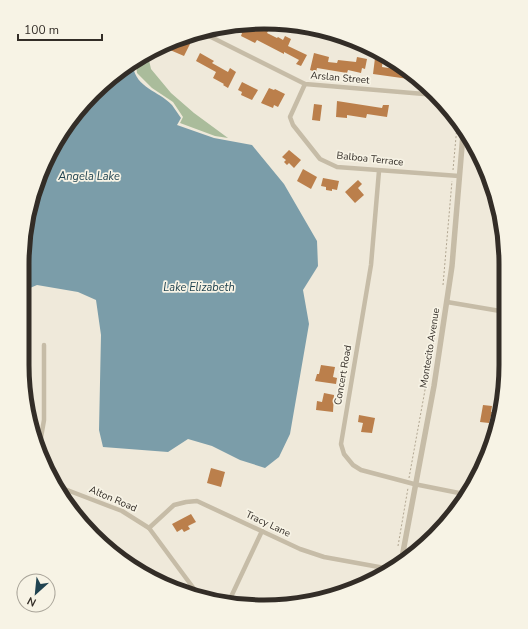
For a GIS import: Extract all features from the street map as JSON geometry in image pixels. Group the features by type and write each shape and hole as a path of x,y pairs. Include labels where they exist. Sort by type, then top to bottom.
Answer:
{"street":[{"name":"Arslan Street","path":"209,36 305,84 426,94"},
{"name":"Balboa Terrace","path":"305,84 290,117 293,126 320,159 337,167 459,176"},
{"name":"Montecito Avenue","path":"402,554 414,484 434,386 447,302 452,266 462,137"},
{"name":"Concert Road","path":"379,171 371,265 341,444 344,454 353,465 361,470 414,484 461,493"},
{"path":"447,302 499,311"},
{"path":"41,440 44,420 44,345"},
{"name":"Alton Road","path":"65,489 122,511 149,528 195,590"},
{"name":"Tracy Lane","path":"149,528 174,505 197,501 300,549 324,557 384,568"},
{"path":"231,598 262,531"}],"path":[{"path":"453,171 457,130"},
{"path":"443,286 452,180"},
{"path":"409,479 438,321"},
{"path":"398,549 408,487"}],"green space":[{"path":"149,59 151,69 171,93 194,113 228,138 215,136 180,123 183,117 173,102 152,88 137,73 136,67"}],"water":[{"name":"Lake Elizabeth","path":"133,69 143,84 172,105 181,118 177,125 214,138 252,145 284,184 317,241 318,266 303,290 309,324 290,434 279,457 265,468 240,460 212,446 188,439 168,452 103,447 99,430 101,335 96,300 78,292 37,285 29,288 31,233 41,188 53,160 60,146 87,109 109,87"}],"building":[{"path":"264,29 268,31 267,33 283,40 285,36 291,39 288,46 307,55 301,66 296,64 299,60 257,40 255,43 241,36 242,33 238,31"},
{"path":"185,42 190,44 184,56 170,50"},
{"path":"200,53 214,61 212,63 228,72 230,68 236,72 228,88 213,78 216,72 196,61"},
{"path":"314,53 329,57 328,62 337,63 338,60 356,62 357,57 367,59 365,69 362,68 361,73 348,70 347,73 317,68 316,72 310,70"},
{"path":"375,58 378,58 383,60 382,67 395,69 408,79 373,74"},
{"path":"242,82 258,90 252,100 241,95 242,92 238,90"},
{"path":"269,88 285,94 278,107 274,105 273,108 261,103"},
{"path":"337,101 382,108 383,105 389,105 387,117 367,114 366,118 347,115 347,118 336,117"},
{"path":"314,104 322,105 320,121 312,120"},
{"path":"289,150 301,160 294,168 289,163 287,165 284,162 286,160 282,157"},
{"path":"303,169 317,177 311,189 297,181"},
{"path":"323,178 339,181 337,190 326,190 326,187 321,186"},
{"path":"358,180 362,184 358,188 364,195 355,203 345,192"},
{"path":"321,365 335,367 333,377 337,378 336,384 315,381 317,374 319,374"},
{"path":"324,393 334,395 333,412 316,410 317,401 322,402"},
{"path":"483,405 492,406 489,423 480,422"},
{"path":"359,415 375,418 372,433 361,432 363,423 358,422"},
{"path":"211,468 225,472 221,487 207,483"},
{"path":"191,514 196,522 188,526 190,529 184,532 182,529 177,532 172,524"}],"water label":[{"name":"Angela Lake","path":"89,176"}]}
